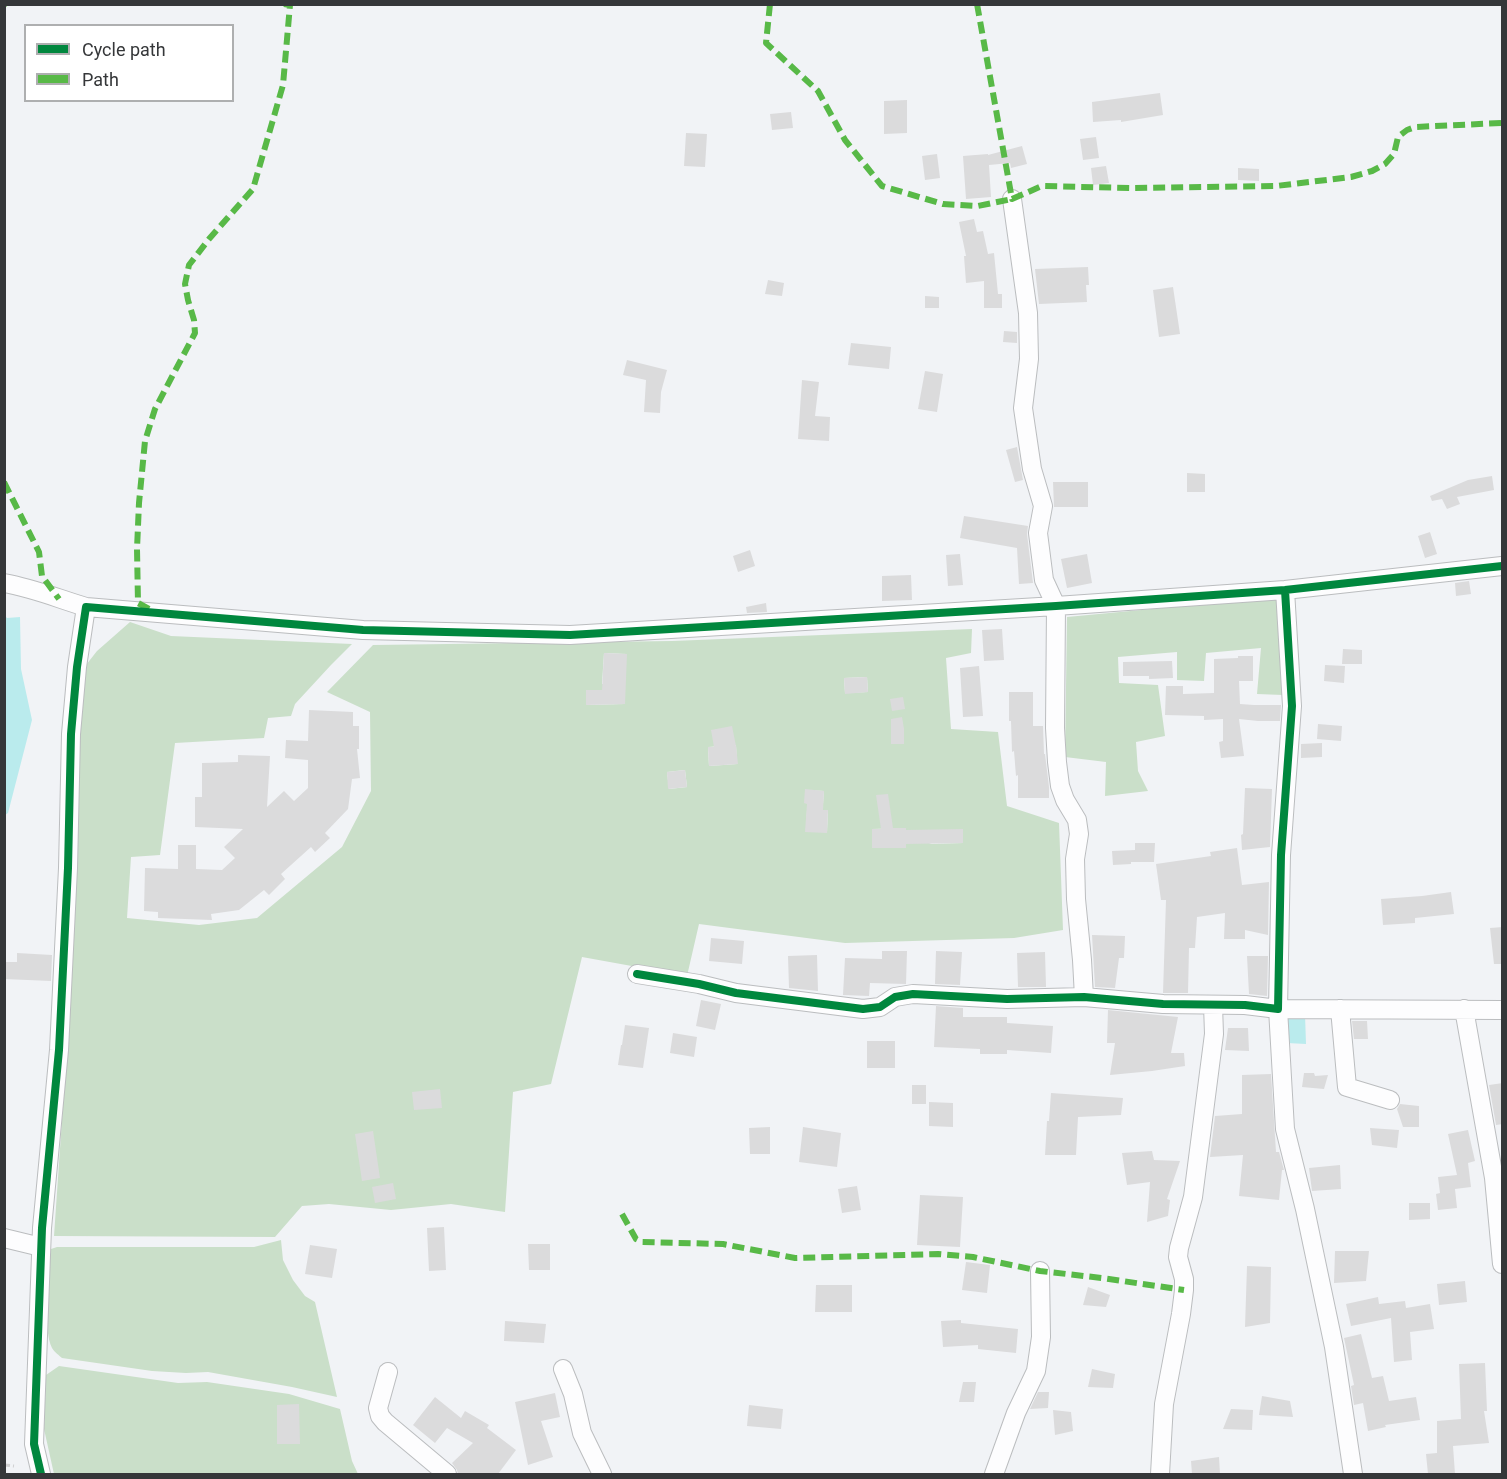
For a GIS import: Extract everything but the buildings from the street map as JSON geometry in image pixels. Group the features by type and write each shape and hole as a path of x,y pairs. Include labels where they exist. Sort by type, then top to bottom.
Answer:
{"street":[{"path":"1012,199 1028,313 1029,359 1023,408 1032,469 1043,506 1038,533 1044,580 1056,606 1055,728 1060,786 1077,820 1079,834 1075,859 1076,899 1084,998"},
{"path":"4,583 19,585 86,607 363,630 570,635 1285,590 1503,566"},
{"path":"1285,590 1292,706 1281,855 1278,1009 1285,1129 1305,1209 1334,1347 1353,1474"},
{"path":"41,1474 34,1444 41,1247 59,1050 68,868 71,734 77,667 86,607"},
{"path":"637,974 699,984 736,993 863,1009 880,1007 895,997 913,994 1007,999 1084,998 1162,1004 1245,1005 1278,1009 1503,1010"},
{"path":"1160,1474 1164,1404 1184,1290 1184,1279 1178,1257 1179,1248 1193,1197 1214,1034 1213,1005"},
{"path":"1340,1009 1347,1087 1390,1100"},
{"path":"1464,1009 1494,1178 1503,1264"},
{"path":"4,1238 41,1247"},
{"path":"994,1474 1016,1413 1036,1371 1041,1337 1040,1271"},
{"path":"563,1369 573,1395 582,1432 602,1474"},
{"path":"388,1372 378,1408 380,1416 447,1474"}],"path":[{"path":"4,1464 14,1466"}],"green space":[{"path":"1279,597 1283,695 1257,694 1261,648 1206,653 1204,681 1177,680 1177,652 1118,657 1119,683 1158,685 1165,736 1136,742 1138,771 1148,791 1105,796 1106,762 1065,757 1067,617"},
{"path":"130,622 171,636 352,644 295,704 291,716 268,718 264,738 175,743 160,855 131,857 127,918 199,925 257,918 342,847 371,791 370,712 327,692 373,645 672,641 972,629 971,653 946,658 951,729 998,732 1007,806 1059,823 1063,930 1014,938 845,943 699,924 687,976 582,957 551,1084 513,1092 505,1212 451,1204 391,1210 329,1204 302,1206 275,1237 54,1236 71,989 79,742 86,665 97,651","holes":["604,653 626,654 625,685 602,684","867,677 868,692 845,693 844,678","586,690 624,690 624,704 586,705","736,745 737,764 709,766 708,747","685,770 687,787 669,789 667,772","805,790 824,791 823,804 805,803","807,810 828,810 827,832 806,832","906,828 906,848 872,848 872,829","963,830 963,843 929,844"]},
{"path":"281,1240 283,1260 293,1280 305,1296 315,1302 337,1397 208,1372 152,1371 62,1358 52,1348 47,1328 47,1285 51,1249 57,1247 254,1247"},
{"path":"59,1366 178,1383 207,1382 289,1394 340,1409 352,1461 358,1474 54,1474 44,1429 46,1375"}],"water":[{"path":"5,616 7,618 20,617 21,669 32,720 8,813 5,815"},
{"path":"1286,1014 1305,1014 1306,1044 1287,1043"}],"marked path":[{"path":"149,609 138,603 137,549 145,441 155,409 195,333 185,284 189,265 253,189 283,85 290,5 284,4"},
{"path":"770,4 766,43 818,91 845,140 882,186 943,204 978,206 1012,199"},
{"path":"977,4 1012,199 1042,186 1130,188 1276,186 1351,177 1372,171 1385,164 1394,154 1398,137 1415,127 1502,123"},
{"path":"4,482 39,552 42,576 59,599"},
{"path":"622,1214 636,1239 642,1242 723,1244 795,1258 938,1254 973,1257 1040,1271 1184,1290"}],"cycle path":[{"path":"41,1474 34,1444 42,1228 59,1050 68,868 71,734 77,667 86,607 363,630 570,635 1285,590 1502,566"},
{"path":"637,974 699,984 736,993 863,1009 880,1007 895,997 913,994 1007,999 1084,997 1163,1004 1245,1005 1278,1009 1281,855 1292,706 1285,590"}]}
